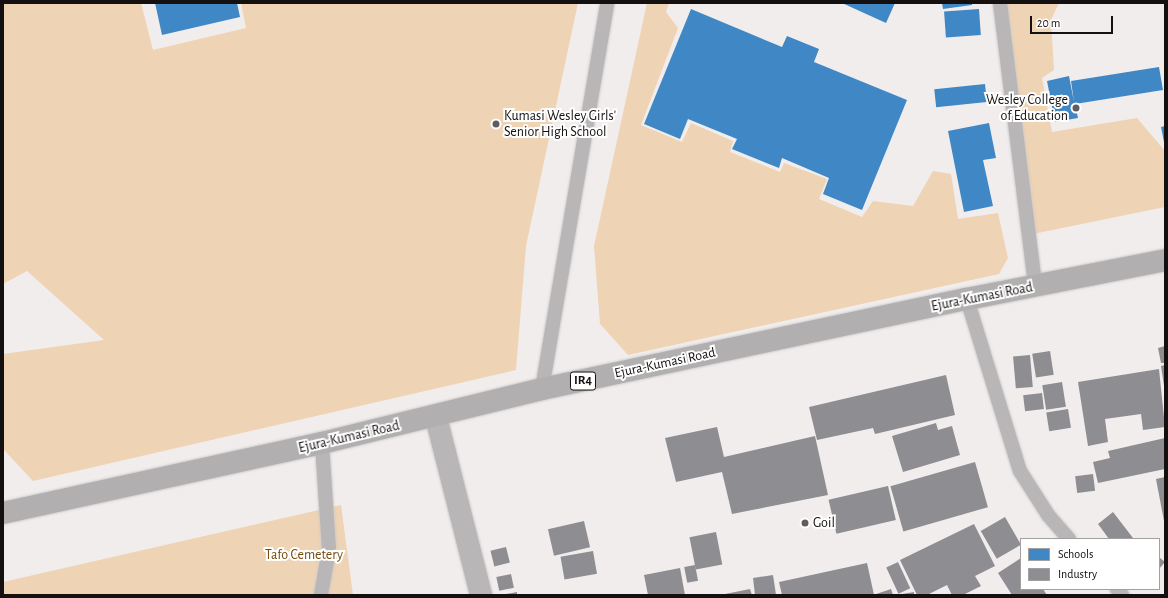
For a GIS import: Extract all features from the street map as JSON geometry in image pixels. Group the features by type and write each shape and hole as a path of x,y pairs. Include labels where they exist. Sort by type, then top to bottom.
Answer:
{"main road":[{"name":"Ejura-Kumasi Road","path":"3,513 436,417 542,389 967,299 1165,260"}],"street":[{"path":"436,417 481,595"}],"lane":[{"path":"542,389 608,3"},
{"path":"1000,3 1035,286"},
{"path":"967,299 1020,472 1048,515 1068,538"},
{"path":"321,595 329,549 322,443"}],"green space":[{"path":"3,3 141,3 153,50 246,28 241,3 578,3 526,246 516,370 33,481 3,449 3,354 104,340 27,271 3,284"},
{"path":"647,3 669,3 666,12 678,28 641,125 682,142 691,123 733,141 730,152 780,172 784,163 827,179 819,199 862,217 873,201 913,206 933,171 951,174 958,219 998,213 1008,258 999,274 628,355 600,324 594,246"},
{"path":"1005,3 1059,3 1051,20 1054,70 1042,78 1052,132 1137,118 1165,151 1165,207 1033,234"},
{"name":"Tafo Cemetery","path":"341,505 353,595 3,595 3,582"}],"building: Schools":[{"path":"155,3 237,3 240,17 162,35"},
{"path":"842,3 895,3 886,23"},
{"path":"942,3 972,3 972,5 943,9"},
{"path":"691,9 782,47 787,36 819,49 814,62 907,100 862,210 823,194 829,178 782,158 779,168 732,149 737,139 688,119 680,139 644,124"},
{"path":"979,9 981,35 946,37 944,11"},
{"path":"1159,67 1163,90 1075,104 1078,118 1055,122 1047,81 1069,76 1074,102 1071,81"},
{"path":"985,84 987,102 936,107 934,89"},
{"path":"989,123 996,158 983,160 993,206 964,212 948,131"},
{"path":"1165,126 1165,142 1164,142 1161,127"}],"building: Industry":[{"path":"1165,346 1165,363 1161,363 1158,348"},
{"path":"1050,351 1054,375 1036,378 1032,354"},
{"path":"1030,355 1033,387 1016,388 1013,356"},
{"path":"1165,365 1165,385 1164,386 1161,366"},
{"path":"1159,369 1165,427 1143,430 1141,414 1105,419 1108,442 1088,446 1078,382"},
{"path":"946,375 955,415 875,434 873,428 817,440 809,407"},
{"path":"1062,382 1066,407 1046,410 1042,385"},
{"path":"1042,393 1044,409 1025,411 1023,395"},
{"path":"1068,409 1071,428 1049,431 1046,412"},
{"path":"936,423 938,430 952,426 960,455 903,472 892,436"},
{"path":"717,427 724,457 815,436 828,495 732,514 722,472 676,482 665,438"},
{"path":"1165,438 1165,469 1098,483 1093,462 1110,458 1108,451"},
{"path":"975,462 988,507 903,531 890,486"},
{"path":"1093,474 1095,491 1077,493 1075,476"},
{"path":"1165,477 1165,521 1164,521 1156,479"},
{"path":"888,486 896,520 836,534 829,500"},
{"path":"1113,512 1133,538 1108,538 1098,524"},
{"path":"1005,517 1020,545 997,559 981,531"},
{"path":"584,521 590,547 554,556 548,529"},
{"path":"974,524 995,566 975,576 981,586 963,595 952,595 947,585 927,595 917,595 900,560"},
{"path":"716,532 722,564 696,570 689,537"},
{"path":"506,547 510,563 494,566 490,551"},
{"path":"593,551 597,574 564,579 561,557"},
{"path":"1160,558 1165,562 1160,568"},
{"path":"1020,559 1020,590 1044,590 1047,595 1012,595 998,573"},
{"path":"898,562 910,588 898,594 886,567"},
{"path":"867,563 874,595 782,595 779,582"},
{"path":"695,565 698,581 687,583 684,567"},
{"path":"680,568 685,595 648,595 644,575"},
{"path":"511,574 514,588 499,591 496,577"},
{"path":"773,575 776,595 755,595 753,578"},
{"path":"750,589 752,595 725,595 725,594"},
{"path":"891,589 893,595 876,594"},
{"path":"517,592 517,595 506,594"},
{"path":"914,592 914,595 902,595 902,594"}],"place":[{"name":"Wesley College of Education","path":"1076,108"},
{"name":"Kumasi Wesley Girls' Senior High School","path":"496,124"},
{"name":"Goil","path":"805,523"}]}
